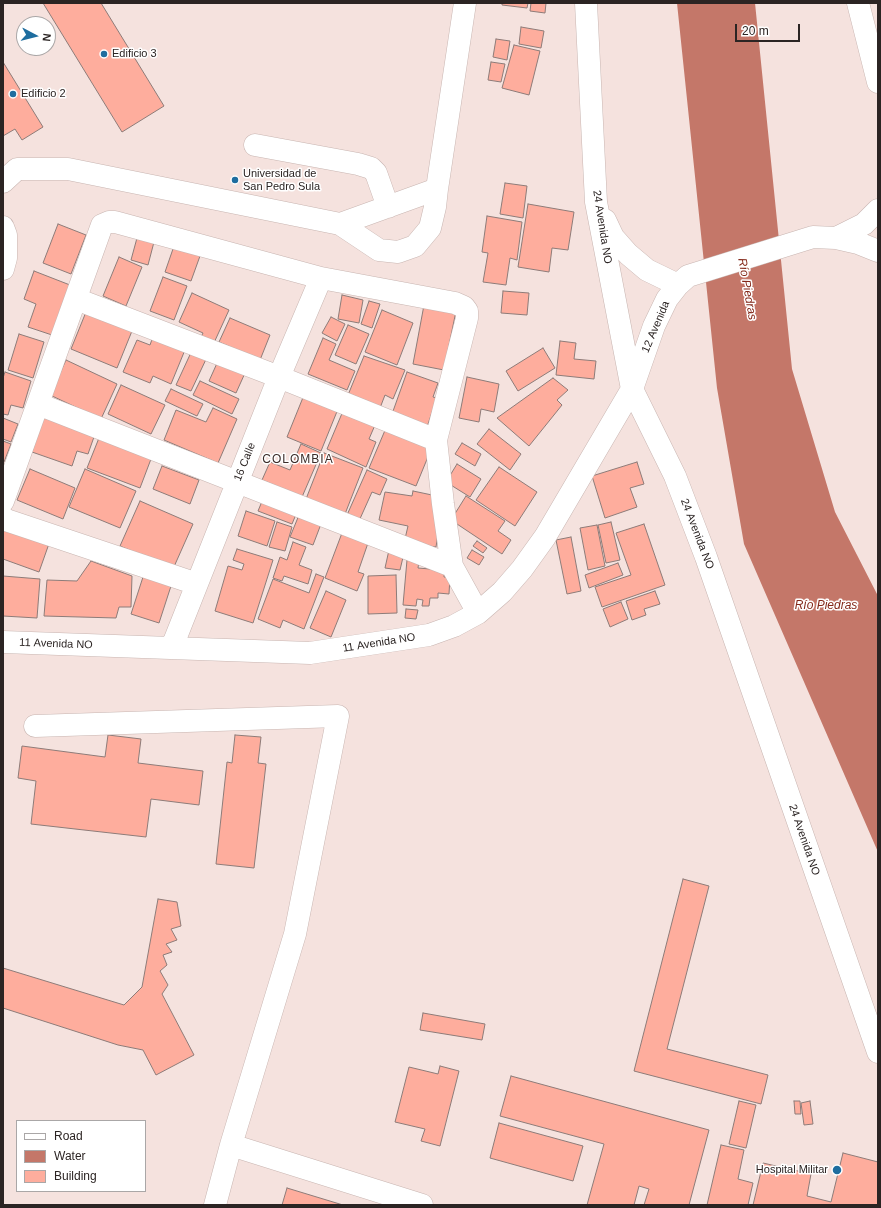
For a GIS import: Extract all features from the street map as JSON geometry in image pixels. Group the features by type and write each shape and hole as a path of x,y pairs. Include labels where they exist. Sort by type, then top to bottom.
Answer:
{"street":[{"path":"3,182 17,169 68,169 340,224 379,250 398,252 415,246 430,228 435,207 464,3"},
{"name":"24 Avenida NO","path":"586,3 596,202 632,389 675,476 706,557 878,1052"},
{"path":"858,3 878,82"},
{"path":"255,145 358,164 371,168 379,179 388,206"},
{"path":"340,224 437,189"},
{"path":"596,202 613,237 628,254 647,270 683,281 813,237 836,238 858,243 878,251"},
{"path":"836,238 864,224 878,210"},
{"path":"3,501 102,225 109,222 115,222 321,278 455,303 464,307 467,312 467,318 436,440 452,566 478,613"},
{"path":"3,227 6,235 6,258 3,269"},
{"name":"16 Calle","path":"172,647 279,377 321,278"},
{"name":"12 Avenida","path":"632,389 654,326 667,299 683,281"},
{"path":"76,299 279,377 436,440"},
{"name":"11 Avenida NO","path":"3,642 310,653 429,635 454,626 478,613 502,592 522,569 545,537 632,389"},
{"path":"38,404 452,566"},
{"path":"3,517 6,520 197,584"},
{"path":"35,726 338,716 295,934 231,1145 215,1205"},
{"path":"231,1145 422,1205"}],"water":[{"name":"Río Piedras","path":"677,3 755,3 792,369 835,512 878,596 878,852 744,544 717,388"}],"building":[{"name":"Edificio 3","path":"43,3 101,3 164,106 122,132 56,24 56,16 51,16"},
{"path":"502,3 528,3 527,8 502,5"},
{"path":"531,3 546,3 545,13 530,11"},
{"path":"521,27 544,31 541,48 519,44"},
{"path":"496,39 510,41 507,60 493,57"},
{"path":"514,45 540,51 529,95 502,88"},
{"name":"Edificio 2","path":"3,62 43,127 22,140 15,129 3,136"},
{"path":"491,62 505,64 501,82 488,80"},
{"path":"505,183 527,186 523,218 500,214"},
{"path":"528,204 574,212 568,250 552,248 549,272 518,267"},
{"path":"487,216 522,222 517,260 510,258 506,285 483,282 488,253 482,252"},
{"path":"58,224 86,235 71,274 43,263"},
{"path":"137,238 154,242 148,265 131,260"},
{"path":"174,246 200,256 191,281 165,272"},
{"path":"119,257 142,267 126,306 103,296"},
{"path":"34,271 70,285 52,335 28,327 36,304 24,299"},
{"path":"163,277 187,286 174,320 150,311"},
{"path":"503,291 529,293 527,315 501,313"},
{"path":"192,293 229,310 213,345 200,339 203,333 179,322"},
{"path":"342,295 363,300 359,323 338,319"},
{"path":"369,301 380,304 372,328 361,324"},
{"path":"424,305 456,311 444,370 413,364"},
{"path":"382,310 413,323 397,365 365,352"},
{"path":"86,312 132,331 117,368 71,349"},
{"path":"331,317 345,324 337,341 322,333"},
{"path":"230,318 270,335 260,360 219,342"},
{"path":"348,325 369,334 356,364 335,355"},
{"path":"155,331 187,345 171,384 153,376 150,383 123,372 137,340 150,345"},
{"path":"19,334 44,342 33,378 8,370"},
{"path":"323,338 336,344 329,360 355,371 347,390 308,374"},
{"path":"560,341 576,343 574,359 596,361 594,379 556,375"},
{"path":"194,346 209,353 191,391 176,385"},
{"path":"543,348 555,368 518,391 506,371"},
{"path":"364,356 405,370 393,399 385,395 380,408 348,395"},
{"path":"66,360 117,384 101,419 50,395"},
{"path":"218,361 245,373 236,393 209,381"},
{"path":"5,372 31,381 23,408 11,405 8,415 3,414 3,378"},
{"path":"407,372 438,383 433,397 437,398 427,427 392,414"},
{"path":"467,377 499,384 494,412 481,409 479,422 459,418"},
{"path":"553,378 568,390 557,400 562,405 529,446 497,418"},
{"path":"200,381 239,399 232,414 193,395"},
{"path":"121,385 165,405 151,434 108,414"},
{"path":"171,389 203,404 197,416 165,401"},
{"path":"304,395 338,409 321,451 287,437"},
{"path":"213,408 237,419 218,463 164,440 176,410 206,422"},
{"path":"343,411 375,425 369,439 376,442 366,467 327,449"},
{"path":"44,416 95,434 88,454 77,451 72,466 32,452"},
{"path":"3,418 18,424 11,442 3,439"},
{"path":"386,428 432,447 416,486 369,468"},
{"path":"489,429 521,454 510,470 477,444"},
{"path":"99,438 151,459 140,488 87,468"},
{"path":"3,441 11,444 4,462 3,462"},
{"path":"462,443 481,454 475,466 455,454"},
{"path":"301,444 321,453 302,497 262,480 270,462 290,470"},
{"path":"324,453 363,468 345,514 306,499"},
{"path":"637,462 644,484 630,488 637,507 605,518 592,476"},
{"path":"457,464 481,479 470,497 446,482"},
{"path":"162,466 199,480 190,504 153,489"},
{"path":"499,467 537,492 515,526 476,500"},
{"path":"30,469 75,488 63,519 17,500"},
{"path":"85,469 136,491 120,528 69,507"},
{"path":"367,470 387,479 380,495 372,492 359,521 347,515"},
{"path":"413,491 432,495 439,528 436,547 404,543 408,526 379,520 385,492 412,496"},
{"path":"466,496 505,521 498,531 511,540 502,554 451,520"},
{"path":"263,499 297,512 292,524 258,511"},
{"path":"140,501 193,524 173,569 120,546"},
{"path":"246,511 275,521 267,546 238,536"},
{"path":"299,515 321,524 313,545 290,537"},
{"path":"277,522 292,527 285,551 269,547"},
{"path":"611,522 620,560 606,563 598,525"},
{"path":"644,524 665,585 602,607 595,587 631,575 616,533"},
{"path":"597,525 605,566 588,570 580,528"},
{"path":"3,527 51,538 39,572 3,559"},
{"path":"342,533 368,543 358,572 364,574 357,591 325,578"},
{"path":"571,537 581,591 567,594 556,540"},
{"path":"477,541 487,548 483,553 473,546"},
{"path":"293,542 306,547 299,565 312,570 308,584 284,576 282,581 273,578 280,557 287,560"},
{"path":"237,549 273,560 253,623 215,611 228,566 242,570 244,564 233,560"},
{"path":"389,550 404,553 400,570 385,568"},
{"path":"472,550 484,557 479,565 467,558"},
{"path":"407,560 419,561 418,568 430,569 431,563 445,565 444,577 450,577 449,594 438,593 438,598 430,598 429,606 422,606 423,600 417,599 416,606 403,605"},
{"path":"91,561 132,576 131,607 119,607 116,618 44,616 47,580 77,581"},
{"path":"618,563 623,575 589,588 585,575"},
{"path":"316,574 324,577 304,629 283,620 280,628 258,619 273,579 309,593"},
{"path":"396,575 397,613 368,614 368,576"},
{"path":"3,576 40,579 37,618 3,616"},
{"path":"143,577 171,586 159,623 131,614"},
{"path":"326,591 346,600 331,637 310,628"},
{"path":"655,591 660,604 644,609 646,615 632,620 626,601"},
{"path":"621,602 628,619 610,627 603,609"},
{"path":"406,609 418,610 416,619 405,618"},
{"path":"108,735 141,739 138,763 203,771 199,805 151,799 146,837 31,824 36,781 18,778 22,746 105,757"},
{"path":"235,735 261,737 258,763 266,764 254,868 216,864 227,762 232,763"},
{"path":"683,879 709,886 667,1049 768,1075 761,1104 634,1071"},
{"path":"158,899 177,902 181,926 171,929 177,940 166,944 172,952 163,955 167,965 160,971 168,985 162,994 194,1055 156,1075 143,1050 118,1045 3,1008 3,968 124,1005 142,987"},
{"path":"423,1013 485,1024 482,1040 420,1030"},
{"path":"440,1066 459,1071 440,1146 421,1141 425,1129 395,1122 409,1067 438,1074"},
{"path":"511,1076 709,1130 689,1205 644,1205 649,1189 639,1186 634,1205 587,1205 604,1144 500,1116"},
{"path":"739,1101 756,1105 746,1148 729,1144"},
{"path":"794,1101 800,1101 801,1114 795,1114"},
{"path":"810,1101 813,1124 804,1125 801,1103"},
{"path":"499,1123 583,1146 573,1181 490,1158"},
{"path":"721,1145 744,1150 738,1179 753,1183 748,1205 707,1205"},
{"path":"843,1153 878,1162 878,1205 753,1205 763,1163 811,1174 807,1196 831,1202"},
{"path":"287,1188 343,1205 282,1205"}],"place":[{"name":"Edificio 3","path":"104,54"},
{"name":"Edificio 2","path":"13,94"},
{"name":"Universidad de San Pedro Sula","path":"235,180"},
{"name":"Hospital Militar","path":"837,1170"}],"district":[{"name":"COLOMBIA","path":"298,460"}]}
